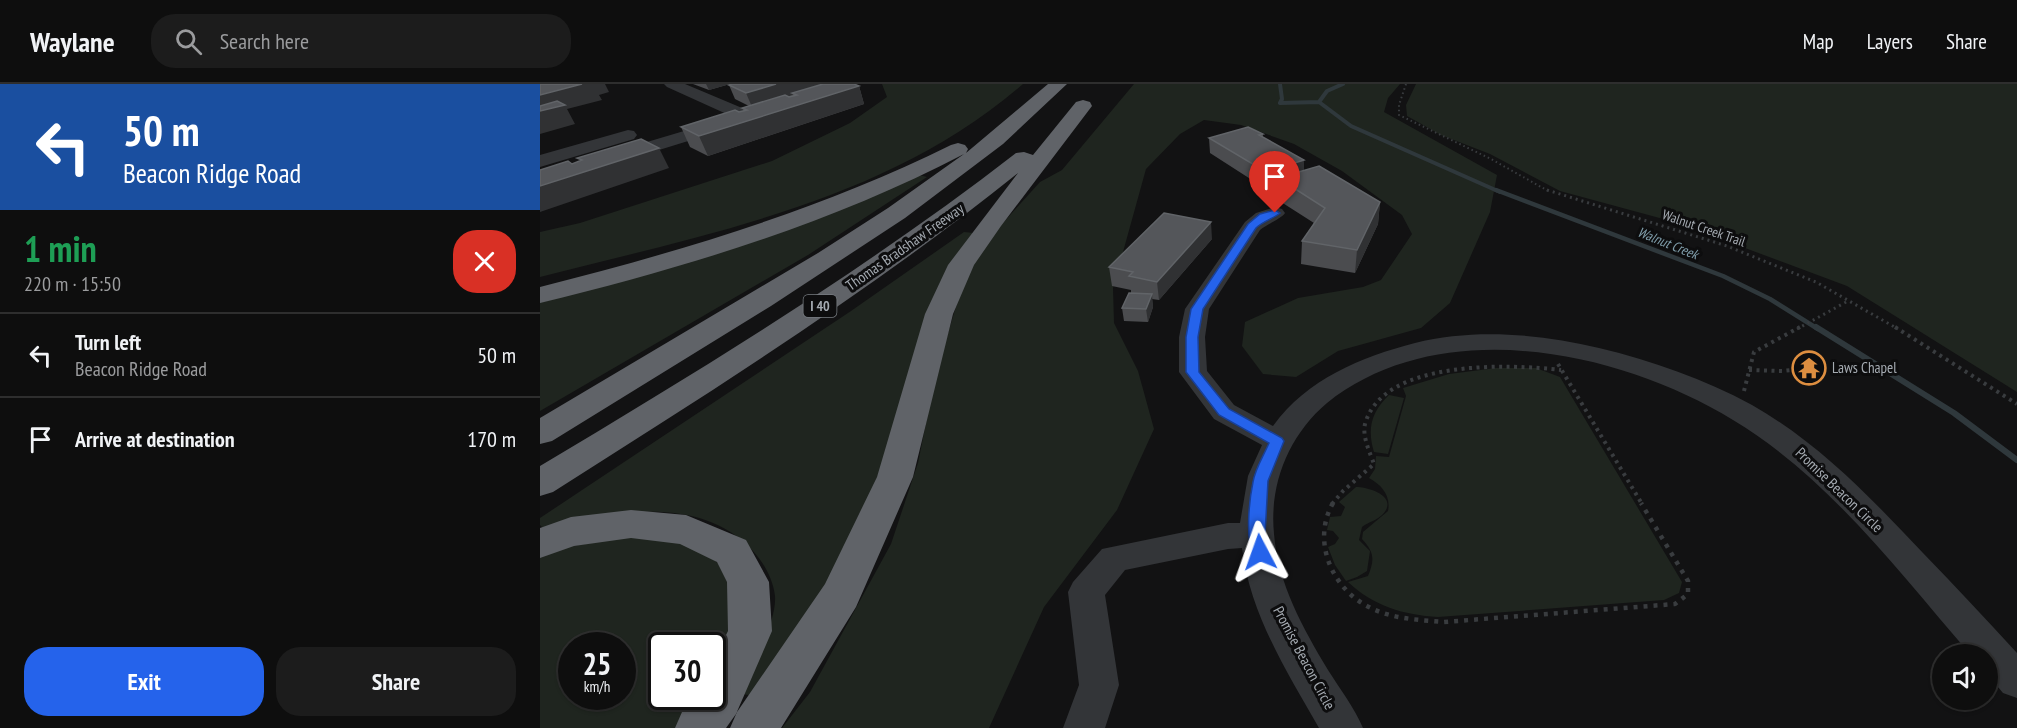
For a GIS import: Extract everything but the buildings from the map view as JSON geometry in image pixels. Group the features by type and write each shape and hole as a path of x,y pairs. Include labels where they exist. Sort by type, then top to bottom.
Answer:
{"highway":[{"path":"540,295 755,235 859,196 918,171 983,135 1073,92"},
{"path":"754,728 841,595 895,477 939,314 961,265 992,221 1073,92"},
{"name":"Thomas Bradshaw Freeway","path":"540,433 881,225 971,161 1016,124 1073,92"},
{"name":"Thomas Bradshaw Freeway","path":"540,483 718,372 901,253 1047,140 1073,92"},
{"path":"540,543 572,532 631,524 686,530 732,550 748,582 750,631 719,699 699,728"}],"street":[{"path":"595,164 753,115 672,84"},
{"path":"708,99 729,93"},
{"path":"540,161 627,135"},
{"path":"1275,213 1263,216 1252,226 1197,309 1192,337 1193,372 1224,412 1277,441"},
{"name":"Promise Beacon Circle","path":"1342,728 1301,659 1266,587 1257,535 1260,481 1277,441 1299,412 1326,389 1362,369 1400,354 1444,346 1518,344 1562,348 1624,362 1669,377 1750,416 1820,468 1863,510 2017,680"},
{"path":"1084,728 1099,685 1086,592 1114,559 1228,536 1257,535"}],"path":[{"name":"Walnut Creek Trail","path":"1406,84 1399,105 1399,115 1491,159 1552,193 1727,246 1816,282 2017,404"},
{"path":"1738,398 1748,385 1748,363 1754,352 1848,301"},
{"path":"1556,361 1688,581 1688,594 1676,604 1443,622 1409,620 1370,608 1342,587 1326,558 1323,530 1329,508 1374,464 1368,446 1365,424 1375,404 1392,390 1413,380 1455,369 1492,365 1539,366 1561,370"},
{"path":"1749,370 1782,371 1809,368"}],"shaded area":[{"path":"882,84 1023,84 971,124 914,157 855,185 731,228 540,277 540,232 580,223 772,161 850,123 887,97"},
{"path":"1134,84 1400,84 1388,98 1384,112 1497,175 1490,212 1450,303 1421,328 1338,351 1296,377 1263,374 1242,346 1245,322 1298,298 1363,287 1381,280 1412,234 1402,215 1342,171 1294,144 1241,125 1204,120 1180,134 1146,169 1113,288 1114,323 1138,371 1154,429 1117,510 1044,607 989,728 782,728 810,692 891,544 918,463 936,373 964,280 993,234 1040,182 1062,170"},
{"path":"1416,84 2017,84 2017,392 1847,286 1678,223 1560,191 1490,154 1441,135 1407,116 1406,105"},
{"path":"919,175 927,177 808,255 540,411 540,301"},
{"path":"964,232 974,233 853,538 801,629 754,696 737,693 767,632 772,619 775,596 770,577 761,561 732,533 707,521 681,514 654,512 597,517 543,528 540,525 540,518 851,311"},
{"path":"1496,368 1536,368 1560,377 1682,582 1679,593 1664,600 1438,617 1390,608 1368,597 1348,582 1368,576 1372,556 1362,539 1363,532 1388,511 1387,496 1378,484 1369,478 1375,469 1376,456 1389,457 1406,396 1403,388 1449,374"},
{"path":"1389,395 1404,398 1388,454 1374,452 1371,428 1374,414"},
{"path":"1356,487 1380,494 1387,502 1387,508 1381,516 1362,527 1359,540 1370,551 1367,571 1346,581 1335,565 1328,547 1335,544 1339,538 1333,531 1327,530 1330,517 1341,516 1345,507 1339,502"},
{"path":"636,536 681,540 704,551 728,572 738,610 726,646 726,632 648,632 648,710 696,710 684,728 540,728 540,551"}],"waterway":[{"path":"1280,84 1282,99 1280,103 1319,102"},
{"name":"Walnut Creek","path":"1319,102 1327,91 1343,84"},
{"name":"Walnut Creek","path":"1319,102 1351,126 1500,192"},
{"name":"Walnut Creek","path":"1496,190 1723,276 1770,299 1818,329"},
{"name":"Walnut Creek","path":"1816,327 1954,413 2017,460"}],"place":[{"name":"Laws Chapel","path":"1809,368"}],"route":[{"path":"1260,552 1257,535 1260,481 1277,441 1224,412 1193,372 1192,337 1197,309 1252,226 1263,216 1275,213"}]}
